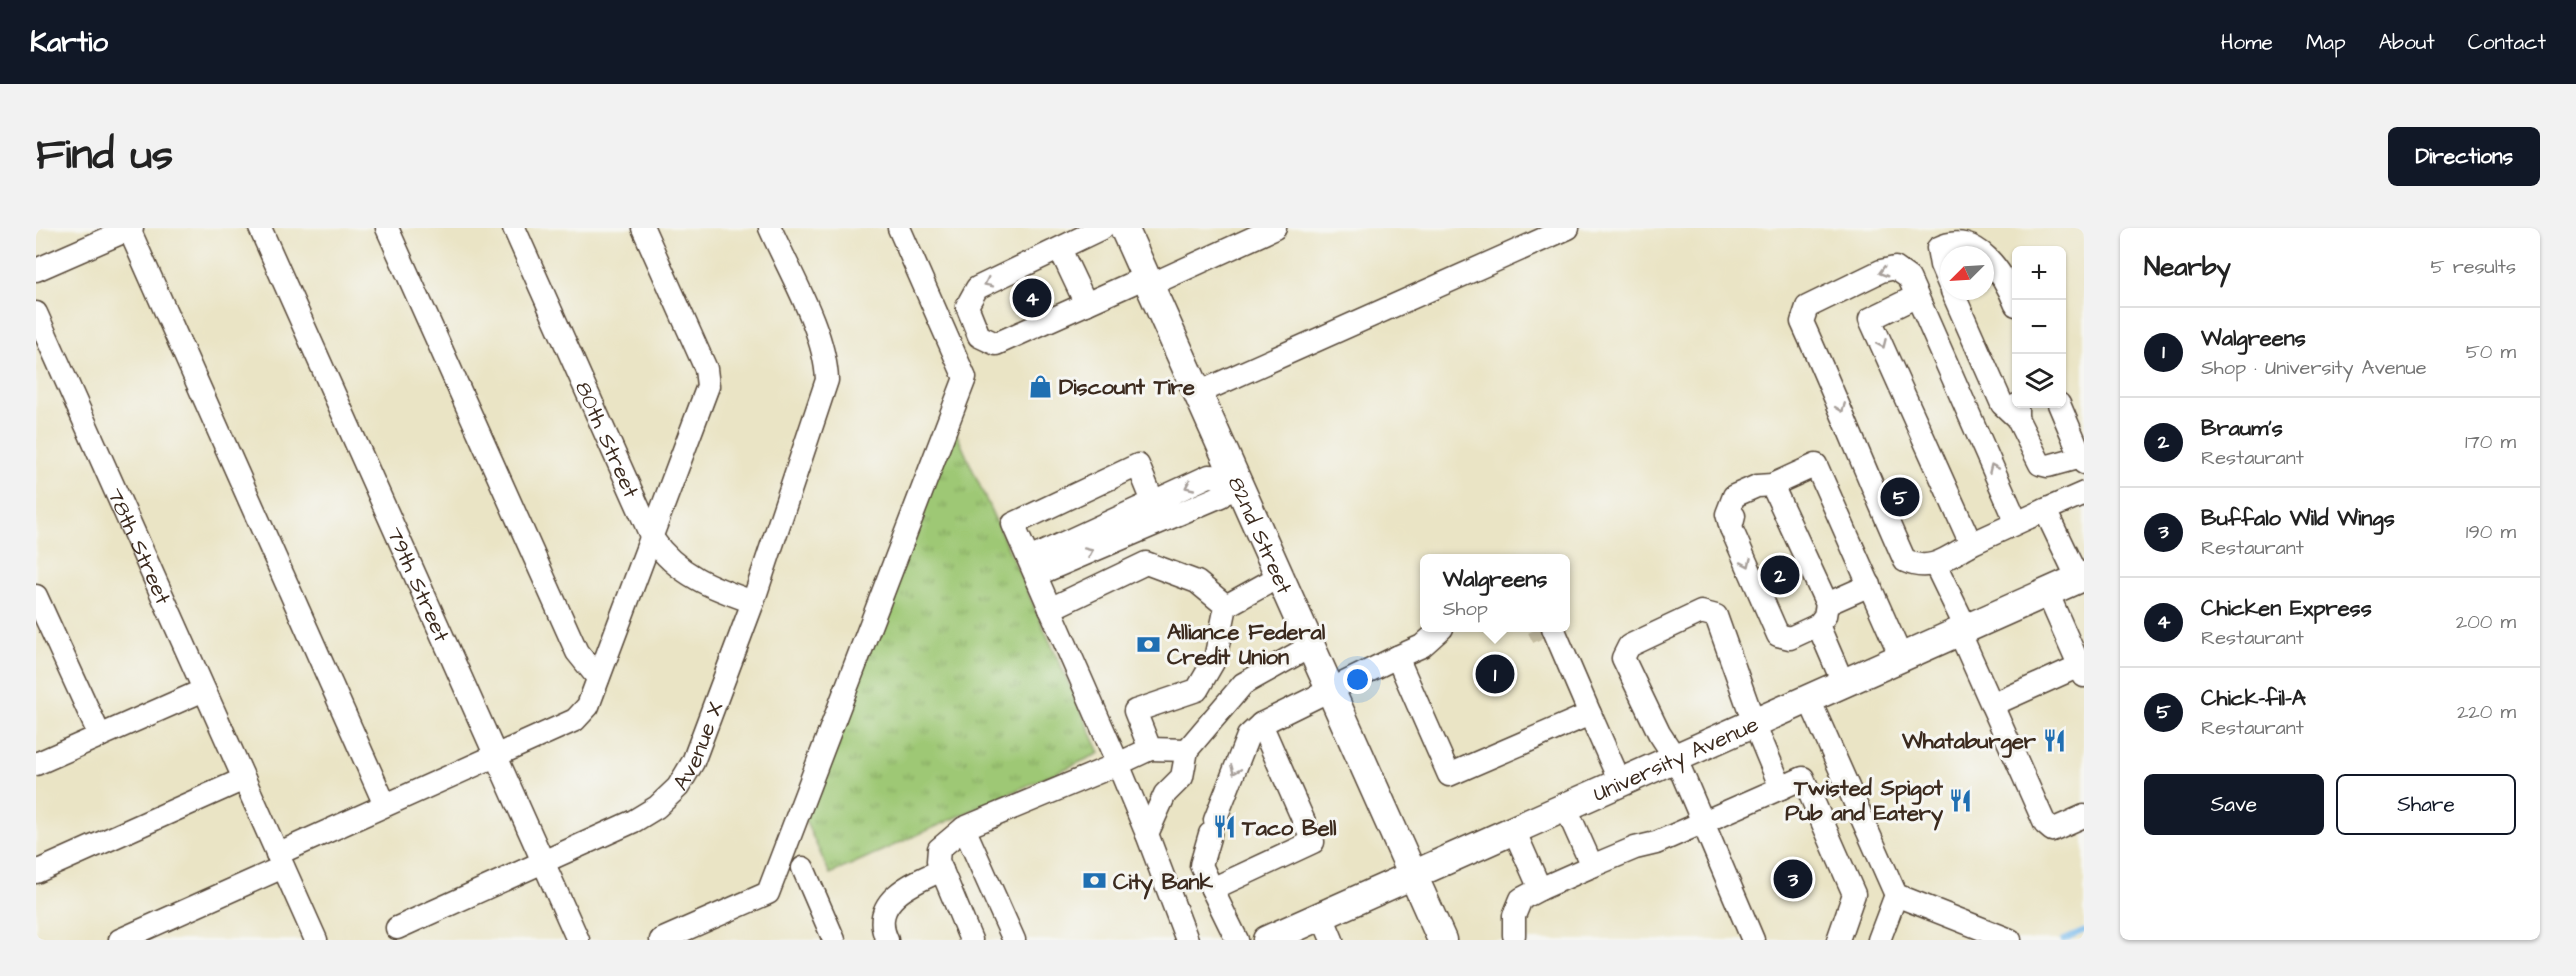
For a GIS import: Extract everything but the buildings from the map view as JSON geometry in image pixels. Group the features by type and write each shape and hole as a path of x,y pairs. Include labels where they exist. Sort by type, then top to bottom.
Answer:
{"main road":[{"name":"82nd Street","path":"1124,228 1442,940"},
{"name":"University Avenue","path":"1268,940 1327,928 1413,875 2081,577"}],"street":[{"name":"79th Street","path":"260,228 578,940"},
{"path":"387,228 576,652 598,678"},
{"name":"80th Street","path":"514,228 652,538 663,554 687,575 753,602"},
{"path":"120,940 280,861 385,805 575,720 588,706 708,386 706,369 643,228"},
{"name":"Avenue X","path":"397,928 634,821 657,807 678,787 693,762 753,602 827,380 826,363 811,320 770,228"},
{"path":"661,940 768,892 965,378 899,228"},
{"path":"1102,228 977,288 967,306 979,336 996,344 1086,304 1275,228"},
{"path":"1198,393 1568,228"},
{"path":"1940,259 1938,248 1947,236 1959,228 1970,229 1993,250 2014,300"},
{"path":"36,270 130,229 385,805"},
{"path":"1957,246 1960,242 1983,239"},
{"path":"1060,249 1086,304"},
{"path":"2016,521 1909,278 1895,268 1881,271 1807,307 1802,322 1843,411 1850,437 1905,561 1918,567 1935,564 2016,521 2084,493"},
{"path":"1917,296 1870,319 1971,544"},
{"path":"1956,300 2002,404 2012,407"},
{"path":"1969,300 2012,399"},
{"name":"78th Street","path":"36,313 316,940"},
{"path":"2016,408 2040,464 2048,466 2083,460 2061,408"},
{"path":"1157,512 1138,465 1013,524 1118,764 1187,940"},
{"path":"1772,485 1827,604 1825,616 1818,625 1790,638 1778,634 1731,528 1732,517 1760,498 1772,485 1816,465 1901,657"},
{"path":"1032,567 1157,512 1221,496 1236,477"},
{"path":"2045,510 2081,577"},
{"path":"1050,609 1146,563 1197,582 1226,606"},
{"path":"1935,564 1992,705 2048,828 2057,829 2084,816"},
{"path":"1150,749 1135,711 1197,690 1215,659 1226,606 1280,576"},
{"path":"1827,604 1870,585"},
{"path":"1992,705 2082,671 2047,592"},
{"path":"36,596 100,736"},
{"path":"1753,940 1676,759 1659,733 1623,658 1629,645 1701,612 1716,616 1754,723 1781,788"},
{"path":"1818,625 1843,683"},
{"path":"1237,940 1202,865 1212,827 1248,736 1261,724 1330,688 1422,646 1437,632"},
{"path":"1548,633 1570,666 1621,784"},
{"path":"1147,834 1165,794 1182,777 1187,750 1243,684 1311,646"},
{"path":"1397,657 1449,775 1590,714"},
{"path":"36,764 204,690"},
{"path":"1809,699 1896,895 2010,940"},
{"path":"1212,890 1313,842 1261,724"},
{"path":"971,940 938,861 939,849 964,828 1150,749 1187,750"},
{"path":"1511,938 1514,916 1521,899 1592,866 1703,823 1803,778 1854,894 1838,940"},
{"path":"36,872 244,779"},
{"path":"1566,808 1592,866"},
{"path":"964,828 1014,940"},
{"path":"1514,830 1540,889"},
{"path":"803,868 834,940"},
{"path":"887,940 881,920 884,909 908,886 942,870"},
{"path":"1879,940 1896,895"}],"green space":[{"path":"953,426 1100,753 830,874 804,818"}],"waterway":[{"path":"2063,940 2084,931"}],"tunnel":[{"path":"1540,632 1543,638"}],"place":[{"name":"Chicken Express","path":"1032,298"},
{"name":"Discount Tire","path":"1041,386"},
{"name":"Chick-fil-A","path":"1900,497"},
{"name":"Braum's","path":"1780,575"},
{"name":"Alliance Federal Credit Union","path":"1149,644"},
{"name":"Walgreens","path":"1495,674"},
{"name":"Whataburger","path":"2054,740"},
{"name":"Twisted Spigot Pub and Eatery","path":"1961,800"},
{"name":"Taco Bell","path":"1224,827"},
{"name":"Buffalo Wild Wings","path":"1793,879"},
{"name":"City Bank","path":"1095,881"}]}
